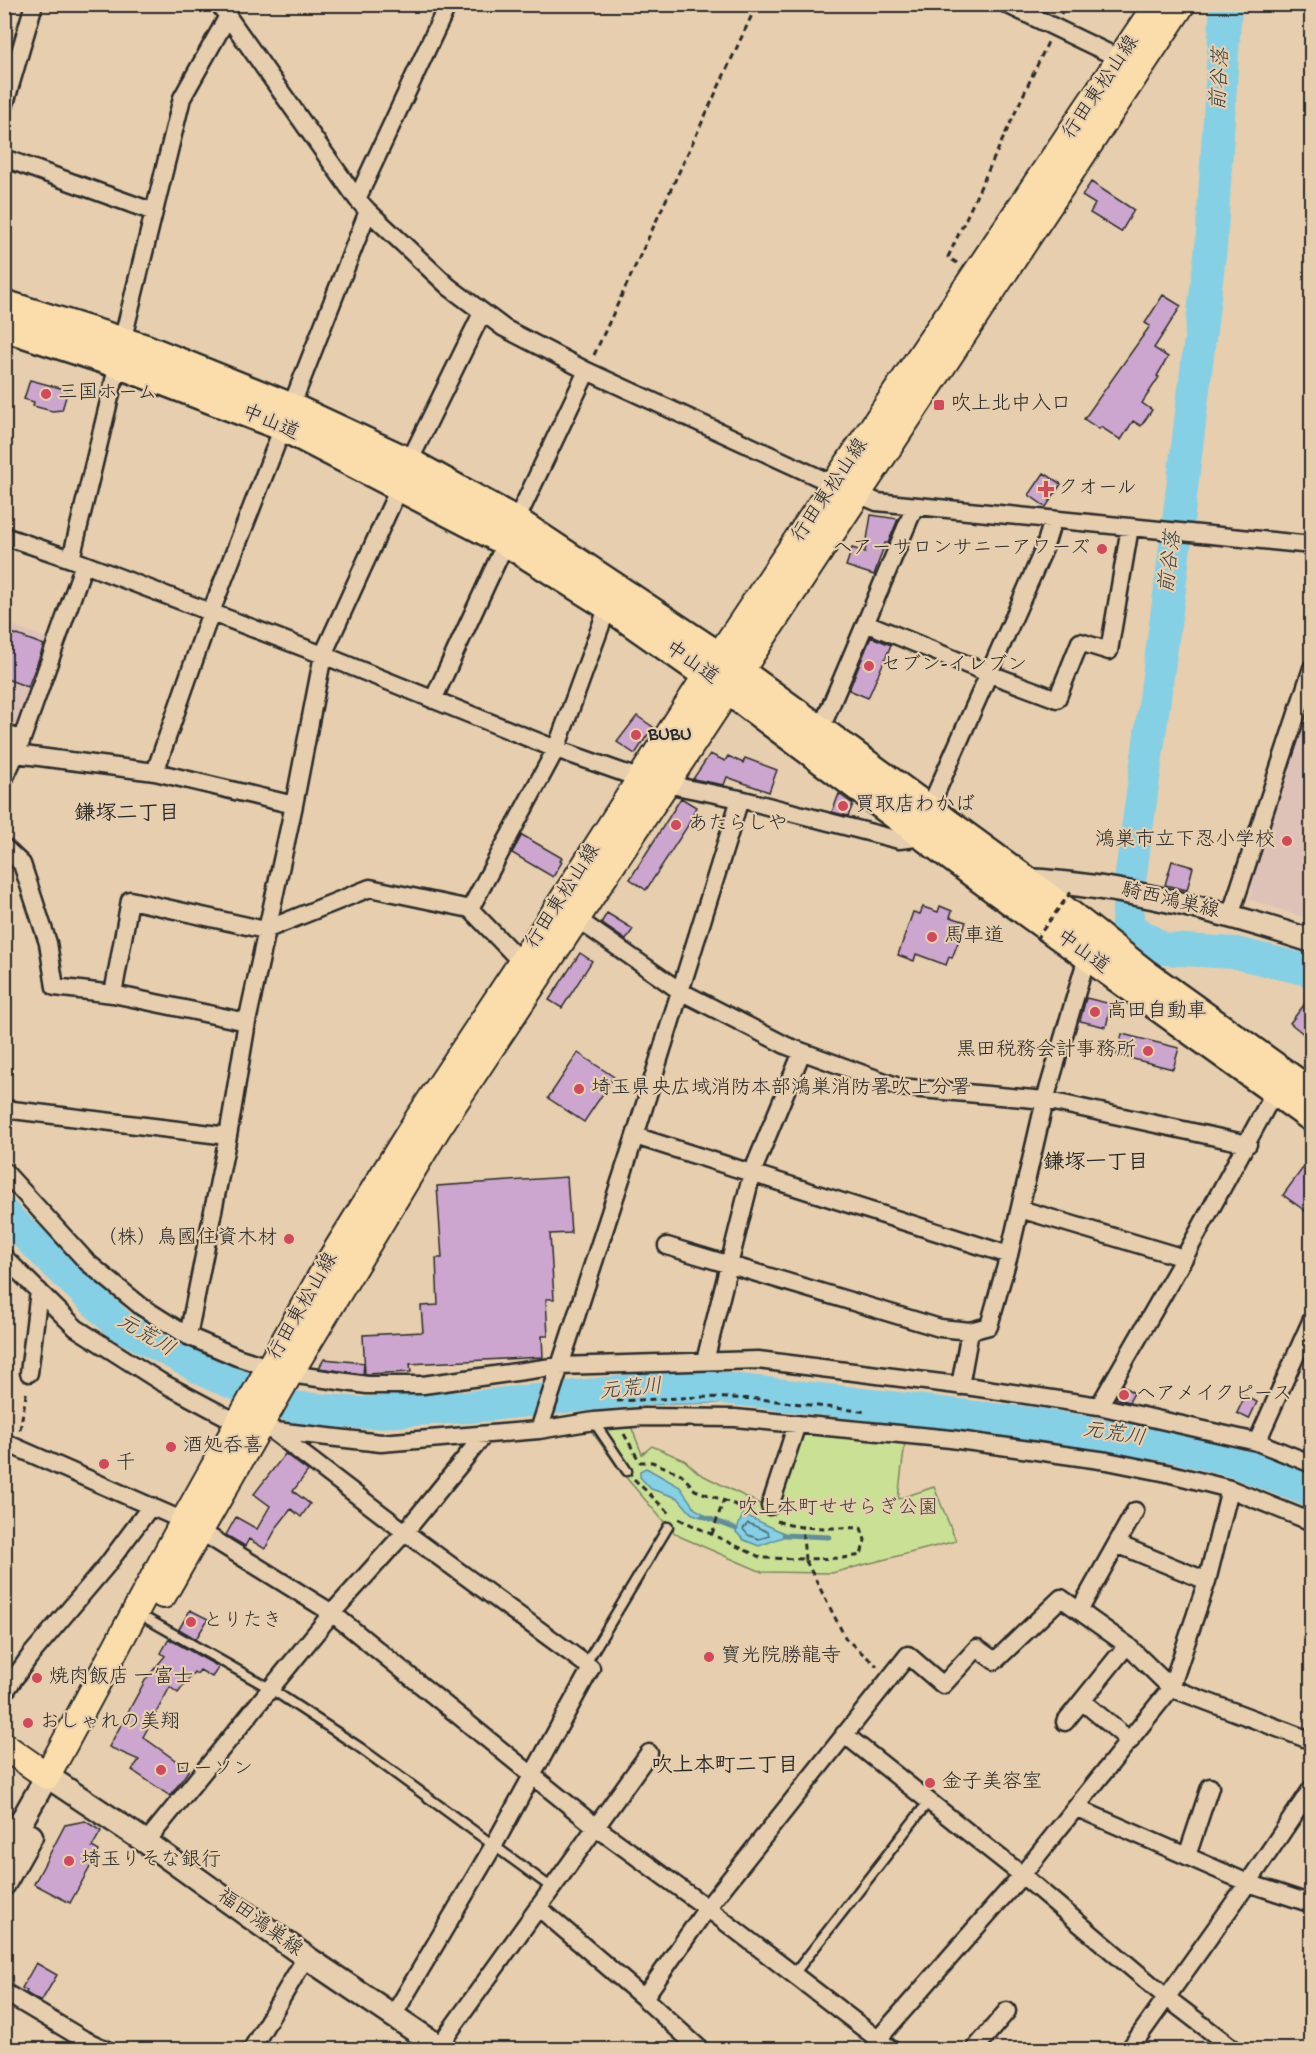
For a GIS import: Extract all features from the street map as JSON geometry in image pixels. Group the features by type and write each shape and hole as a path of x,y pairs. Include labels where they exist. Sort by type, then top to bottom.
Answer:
{"highway":[{"name":"中山道","path":"4,304 120,353 287,417 404,474 511,531 724,674 927,837 1087,957 1311,1118"},
{"name":"中山道","path":"4,327 120,353"},
{"name":"中山道","path":"511,531 609,606 820,731 929,808 1146,974 1311,1094"}],"main road":[{"name":"行田東松山線","path":"568,912 641,779 724,674 1131,64 1157,4"},
{"name":"行田東松山線","path":"847,490 976,275 1131,64 1182,4"},
{"name":"行田東松山線","path":"53,1780 192,1526 255,1424 279,1372 437,1130 529,970 568,912 666,783 724,674"},
{"name":"騎西鴻巣線","path":"1026,880 1100,886 1230,916 1311,940"},
{"name":"行田東松山線","path":"53,1780 149,1620 192,1526"},
{"path":"4,1746 53,1780"},
{"path":"4,1852 53,1780"},
{"path":"4,1884 53,1780"},
{"name":"福田鴻巣線","path":"53,1780 146,1842 306,1957 441,2048"}],"street":[{"path":"4,107 34,4"},
{"path":"155,772 211,612 287,417 363,205 448,4"},
{"path":"1006,4 1131,64"},
{"path":"4,779 19,747 78,561 120,353 182,98 223,10 363,205 449,287 483,313 504,328 586,370 877,502 1311,544"},
{"path":"4,158 154,212"},
{"path":"188,1336 228,1136 247,1022 294,805 323,655 404,474 483,313"},
{"path":"433,700 586,370"},
{"path":"820,731 915,506"},
{"path":"929,808 1044,549 1053,520"},
{"path":"866,623 1057,699 1080,642 1109,651 1130,527"},
{"path":"4,536 78,561 323,655 556,749 641,779 740,799 899,840 927,837"},
{"path":"470,909 556,749 609,606"},
{"path":"1230,916 1311,668"},
{"path":"4,733 19,747 155,772 294,805"},
{"path":"539,1430 635,1136 740,799"},
{"path":"4,847 22,864 48,943 54,987 113,994 247,1022"},
{"path":"113,994 130,900 266,930 370,888 470,909 529,970"},
{"path":"568,912 680,991 787,1046 899,1087 1045,1100 1248,1144"},
{"path":"667,1246 940,1328 970,1331 989,1326 1009,1255 1045,1100 1087,957"},
{"path":"705,1361 752,1173 802,1052"},
{"path":"1098,1406 1184,1258 1275,1092"},
{"path":"4,1108 228,1136"},
{"path":"635,1136 1009,1255"},
{"path":"4,1171 87,1262 142,1307 188,1336 279,1372 367,1385 423,1385 559,1366 758,1360 1098,1406 1257,1442 1311,1464"},
{"path":"1020,1209 1184,1258"},
{"path":"4,1257 76,1328 161,1383 255,1424 591,1668 494,1845 393,2016"},
{"path":"29,1373 39,1291"},
{"path":"1257,1442 1311,1319"},
{"path":"960,1386 970,1331"},
{"path":"255,1424 381,1443 539,1430 594,1421 644,1417 735,1418 951,1439 1107,1461 1230,1489 1311,1522"},
{"path":"768,1511 796,1424"},
{"path":"146,1842 332,1613 405,1532 484,1435"},
{"path":"11,1445 192,1526 332,1613 596,1827 794,1974 882,2045 1077,1808 1171,1688 1207,1581 1230,1489"},
{"path":"4,1693 30,1656 107,1565 151,1506"},
{"path":"1079,1611 1135,1511"},
{"path":"1117,1544 1207,1581"},
{"path":"644,1998 707,1908 908,1655 943,1685 977,1648 995,1661 1061,1598 1127,1645 1171,1688 1311,1741"},
{"path":"1065,1722 1127,1645"},
{"path":"1082,1701 1130,1741"},
{"path":"844,1734 1022,1875 1167,1998 1235,2049"},
{"path":"441,2048 538,1907 649,1753"},
{"path":"1187,1856 1210,1787"},
{"path":"1129,2049 1309,1798"},
{"path":"1077,1808 1248,1883 1311,1904"},
{"path":"538,1907 701,2049"},
{"path":"252,2049 306,1957"},
{"path":"4,1992 83,2039 107,2049"},
{"path":"974,2049 1007,2010"}],"lane":[{"path":"594,1421 627,1471"},
{"path":"585,1665 668,1527"},
{"path":"149,1620 271,1689 359,1747 552,1888"},
{"path":"794,1974 929,1802"}],"path":[{"path":"586,370 757,4"},
{"path":"976,275 948,257 1055,27"},
{"path":"1036,939 1071,892"},
{"path":"11,1445 29,1373"},
{"path":"616,1420 640,1462 652,1462 681,1474 695,1490 768,1511 786,1525 861,1528 865,1540 861,1555 843,1558 762,1558 672,1516 627,1471"},
{"path":"712,1535 724,1499"},
{"path":"802,1526 805,1559 846,1639 890,1678"}],"shaded area":[{"path":"4,622 50,640 17,733 5,729"},
{"name":"鴻巣市立下忍小学校","path":"1311,691 1311,920 1249,899 1252,890 1248,889"}],"green space":[{"name":"吹上本町せせらぎ公園","path":"629,1421 642,1454 652,1446 684,1460 700,1474 764,1506 799,1433 806,1430 905,1442 898,1499 934,1487 956,1541 832,1573 762,1572 672,1531 623,1474 589,1428"}],"water":[{"path":"646,1468 680,1487 695,1509 703,1513 701,1517 691,1513 678,1498 651,1489 640,1477 640,1471"},
{"path":"743,1514 784,1533 783,1537 759,1546 744,1540 736,1532"}],"building":[{"path":"1091,182 1134,210 1121,232 1090,213 1095,204 1082,196"},
{"path":"1163,295 1181,306 1154,348 1168,357 1157,376 1159,377 1142,403 1152,410 1141,426 1133,421 1121,440 1084,419 1150,326 1145,323"},
{"path":"30,380 68,390 62,410 52,411 33,406 34,402 24,399"},
{"path":"1044,473 1061,484 1046,507 1029,495"},
{"path":"871,515 898,519 888,543 885,543 874,575 846,566 852,548 865,552"},
{"path":"4,630 44,645 28,687 4,678"},
{"path":"871,637 891,645 868,698 849,690"},
{"path":"637,716 653,727 635,754 617,742"},
{"path":"710,754 725,761 728,756 743,763 745,758 777,770 769,792 727,777 724,785 693,779"},
{"path":"839,794 853,804 848,816 832,812"},
{"path":"681,798 696,807 687,827 646,890 630,879"},
{"path":"522,835 562,858 553,877 512,853"},
{"path":"1172,861 1193,867 1187,890 1165,885"},
{"path":"940,906 952,911 950,917 966,922 952,958 949,957 946,965 916,954 914,961 898,955 913,912 920,914 923,907 938,912"},
{"path":"607,913 633,929 626,940 601,923"},
{"path":"580,953 592,961 562,1008 549,1000"},
{"path":"1311,996 1311,1040 1290,1023"},
{"path":"1086,998 1111,1004 1106,1027 1080,1021"},
{"path":"1122,1034 1179,1048 1173,1069 1117,1055"},
{"path":"578,1053 614,1077 584,1122 548,1098"},
{"path":"1311,1157 1311,1215 1283,1195"},
{"path":"567,1177 571,1233 550,1234 554,1299 546,1299 548,1336 542,1336 543,1357 410,1364 411,1372 365,1374 363,1335 423,1332 421,1306 438,1305 436,1258 442,1258 437,1186"},
{"path":"324,1359 364,1363 363,1374 319,1368"},
{"path":"1123,1386 1134,1393 1129,1402 1116,1398"},
{"path":"1245,1396 1257,1402 1249,1419 1237,1413"},
{"path":"285,1454 308,1471 293,1491 310,1504 301,1517 291,1509 277,1527 265,1549 249,1539 245,1546 226,1535 236,1517 257,1529 270,1506 254,1494"},
{"path":"190,1610 208,1619 196,1639 179,1629"},
{"path":"169,1639 219,1667 212,1677 200,1670 197,1674 194,1672 178,1693 170,1687 143,1737 189,1770 170,1796 132,1770 139,1760 109,1747 146,1679 165,1656 161,1653"},
{"path":"85,1821 101,1831 92,1847 99,1851 70,1903 34,1884 65,1825"},
{"path":"36,1963 57,1975 41,2002 22,1988"}],"waterway":[{"name":"前谷落","path":"1226,4 1211,247 1170,588 1130,881 1127,926 1164,949 1236,953 1312,971"},
{"name":"元荒川","path":"4,1214 118,1324 215,1376 292,1407 359,1413 468,1407 657,1388 714,1387 1038,1424 1176,1447 1236,1462 1312,1492"},
{"path":"633,1403 730,1401 840,1413"},
{"path":"850,1415 1046,1441"},
{"path":"703,1516 736,1529"},
{"path":"784,1535 829,1537"}],"place":[{"name":"三国ホーム","path":"46,394"},
{"name":"吹上北中入口","path":"939,405"},
{"name":"クオール","path":"1046,489"},
{"name":"ヘアーサロンサニーアワーズ","path":"1102,549"},
{"name":"セブン-イレブン","path":"869,666"},
{"name":"BUBU","path":"636,735"},
{"name":"買取店わかば","path":"843,806"},
{"name":"あたらしや","path":"676,825"},
{"name":"鴻巣市立下忍小学校","path":"1287,841"},
{"name":"馬車道","path":"932,937"},
{"name":"高田自動車","path":"1095,1012"},
{"name":"黒田税務会計事務所","path":"1148,1051"},
{"name":"埼玉県央広域消防本部鴻巣消防署吹上分署","path":"579,1089"},
{"name":"（株）鳥國住資木材","path":"289,1239"},
{"name":"ヘアメイクピース","path":"1124,1395"},
{"name":"酒処呑喜","path":"171,1447"},
{"name":"千","path":"104,1464"},
{"name":"とりたき","path":"191,1622"},
{"name":"寶光院勝龍寺","path":"709,1657"},
{"name":"焼肉飯店 一富士","path":"37,1678"},
{"name":"おしゃれの美翔","path":"28,1723"},
{"name":"ローソン","path":"161,1770"},
{"name":"金子美容室","path":"930,1783"},
{"name":"埼玉りそな銀行","path":"69,1861"}],"district":[{"name":"鎌塚二丁目","path":"127,815"},
{"name":"鎌塚一丁目","path":"1096,1164"},
{"name":"吹上本町二丁目","path":"725,1767"}]}
